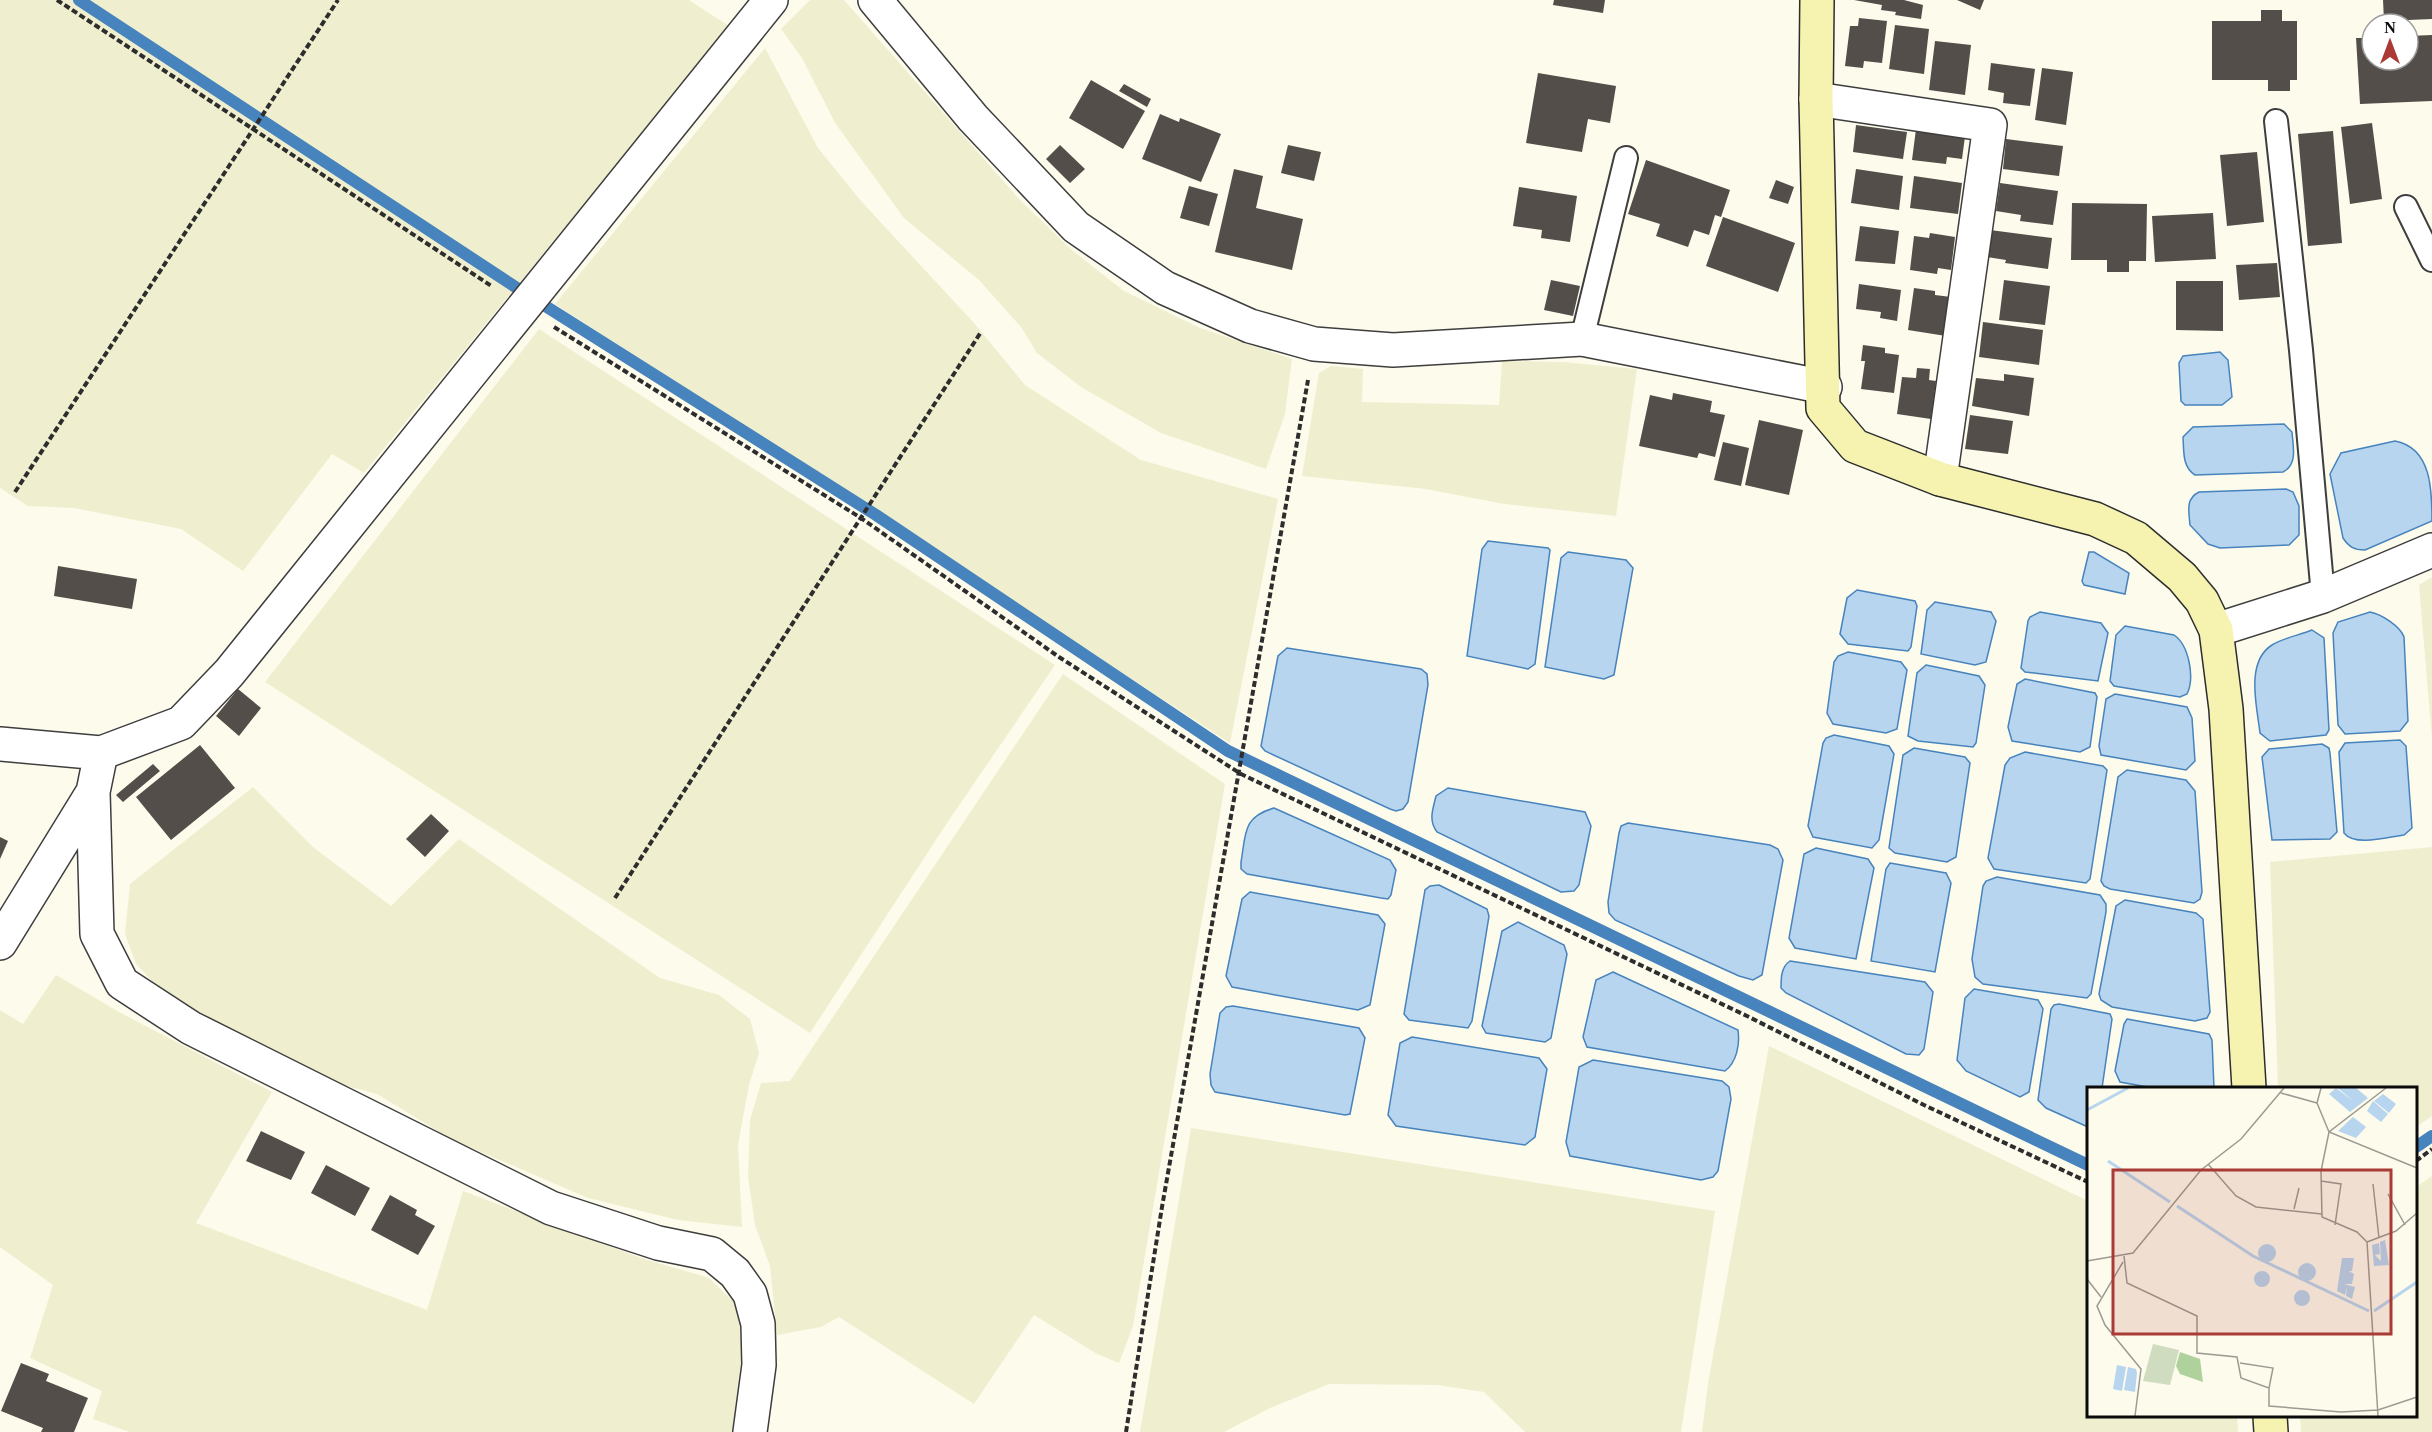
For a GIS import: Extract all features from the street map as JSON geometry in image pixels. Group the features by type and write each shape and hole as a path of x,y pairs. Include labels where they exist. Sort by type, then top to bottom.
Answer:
{"street":[{"path":"0,744 101,753 181,723 229,673 771,0"},
{"path":"875,0 973,118 1076,227 1165,288 1250,326 1314,344 1393,350 1582,339 1644,354 1824,387"},
{"path":"1817,0 1816,99 1824,408 1855,446 1940,479 2095,519 2136,538 2182,577 2202,601 2216,630 2226,710 2250,1087"},
{"path":"1816,99 1990,125 1940,479"},
{"path":"2216,630 2323,596 2432,550"},
{"path":"101,753 93,792 97,934 122,983 191,1028 551,1208 658,1243 712,1254 735,1272 750,1294 758,1324 759,1365 750,1432"},
{"path":"0,943 93,792"},
{"path":"2270,1417 2271,1432"}],"lane":[{"path":"2276,121 2301,350 2323,596"},
{"path":"1582,339 1626,158"},
{"path":"2406,207 2432,260"}],"path":[{"path":"57,0 524,308 861,518 1059,657 1241,774 1736,1010 1924,1105 2087,1182"},
{"path":"15,492 338,0"},
{"path":"615,898 981,332"},
{"path":"1126,1432 1162,1207 1241,774 1314,344"},
{"path":"2417,1160 2432,1149"}],"green space":[{"path":"0,0 689,0 729,26 364,473 332,454 243,571 181,529 74,508 28,506 0,488"},
{"path":"810,0 844,0 1019,199 1073,251 1124,291 1200,328 1292,359 1285,414 1266,469 1161,433 1081,387 1037,353 1021,327 979,280 904,218 835,123 802,58 781,29"},
{"path":"765,48 818,148 861,201 974,323 1025,385 1141,460 1278,499 1230,743 555,304"},
{"path":"539,329 1055,665 947,823 810,1033 265,682"},
{"path":"1502,361 1563,362 1637,369 1616,516 1504,504 1426,489 1302,476 1319,373 1331,366 1363,369 1362,402 1499,405"},
{"path":"2432,577 2432,739 2419,585"},
{"path":"1063,674 1225,784 1133,1326 1119,1363 1097,1354 1034,1315 974,1404 839,1317 821,1327 777,1335 770,1266 755,1225 748,1177 750,1120 761,1083 790,1081"},
{"path":"253,787 313,847 391,906 459,839 660,978 719,995 750,1019 759,1053 749,1085 738,1145 742,1227 678,1220 588,1198 451,1139 377,1094 328,1081 165,995 136,964 125,934 130,884"},
{"path":"2432,847 2432,1116 2417,1126 2417,1087 2278,1087 2270,862"},
{"path":"56,975 119,1012 272,1092 196,1223 427,1310 463,1191 641,1258 709,1278 735,1303 743,1343 732,1432 129,1432 93,1419 102,1391 30,1358 53,1285 0,1247 0,1010 23,1024"},
{"path":"1769,1046 2087,1201 2087,1417 2237,1417 2238,1432 1702,1432 1708,1383"},
{"path":"1191,1128 1715,1211 1681,1432 1525,1432 1484,1392 1437,1385 1329,1384 1270,1408 1224,1432 1140,1432"},
{"path":"2432,1176 2432,1432 2301,1432 2300,1417 2417,1417 2417,1186"}],"water":[{"path":"2220,352 2228,360 2232,397 2222,405 2185,405 2181,401 2179,363 2183,356"},
{"path":"2284,424 2292,432 2294,455 2288,469 2283,472 2195,475 2188,468 2183,437 2193,427"},
{"path":"2395,441 2407,445 2423,461 2430,484 2432,521 2365,550 2355,549 2343,538 2330,474 2341,453"},
{"path":"2286,489 2293,492 2299,506 2299,535 2289,545 2220,548 2208,544 2190,525 2190,502 2199,492"},
{"path":"1488,541 1550,550 1535,664 1528,669 1467,656 1482,549"},
{"path":"1568,552 1626,560 1633,568 1614,675 1604,679 1545,667 1561,558"},
{"path":"2089,552 2094,552 2129,573 2125,594 2084,585 2082,581"},
{"path":"1857,590 1915,601 1917,606 1911,647 1908,651 1848,644 1840,634 1847,598"},
{"path":"1935,602 1991,612 1996,621 1986,662 1975,665 1921,654 1927,610"},
{"path":"2040,612 2101,623 2108,633 2098,681 2025,672 2021,668 2028,621 2030,617"},
{"path":"2370,612 2390,621 2404,637 2408,721 2400,731 2345,734 2338,725 2333,633 2338,622"},
{"path":"2125,626 2174,635 2179,640 2189,662 2190,679 2187,694 2180,697 2114,686 2110,681 2116,635"},
{"path":"2312,630 2324,638 2329,730 2326,735 2270,741 2260,733 2255,698 2258,662 2272,645"},
{"path":"1287,648 1421,669 1427,674 1428,685 1408,802 1403,809 1396,811 1390,809 1265,751 1261,746 1278,656"},
{"path":"1848,652 1901,662 1907,670 1897,729 1886,733 1833,724 1827,713 1834,662 1838,656"},
{"path":"1926,665 1979,676 1985,685 1976,743 1973,747 1918,741 1908,736 1917,673"},
{"path":"2025,679 2095,693 2097,697 2090,747 2080,752 2012,741 2008,727 2017,684"},
{"path":"2115,694 2187,707 2192,718 2195,761 2186,770 2101,755 2099,746 2106,699"},
{"path":"1834,735 1889,746 1894,754 1879,840 1872,848 1813,837 1808,826 1823,743 1826,738"},
{"path":"2400,740 2406,746 2412,828 2404,835 2381,839 2356,840 2349,837 2344,833 2339,752 2345,743"},
{"path":"2322,744 2329,748 2330,753 2337,832 2330,839 2272,840 2262,757 2269,749"},
{"path":"1914,748 1965,757 1970,763 1956,857 1947,862 1895,853 1889,848 1903,755"},
{"path":"2025,752 2103,766 2107,770 2090,879 2086,883 1994,869 1988,858 2005,765 2010,758"},
{"path":"2127,770 2186,780 2195,791 2202,892 2200,899 2194,903 2110,889 2101,881 2118,777"},
{"path":"1448,788 1585,812 1591,826 1579,885 1574,891 1561,892 1437,832 1432,819 1436,796"},
{"path":"1274,808 1390,860 1396,870 1391,895 1388,899 1247,874 1241,869 1241,862 1247,828 1256,816"},
{"path":"1628,823 1770,845 1778,849 1783,860 1762,975 1753,980 1739,976 1615,920 1609,913 1608,902 1619,833 1621,826"},
{"path":"1816,848 1868,859 1874,868 1856,959 1795,948 1789,938 1804,854"},
{"path":"1890,863 1946,873 1951,883 1935,972 1871,961 1886,869"},
{"path":"1997,877 2100,895 2106,904 2106,912 2091,994 2087,998 1983,984 1975,977 1972,959 1983,886 1986,881"},
{"path":"1439,885 1487,909 1489,916 1472,1021 1468,1028 1409,1020 1404,1014 1425,890 1430,886"},
{"path":"1250,892 1378,915 1385,924 1370,1005 1358,1010 1232,987 1226,976 1242,899"},
{"path":"2125,900 2196,913 2203,919 2210,1012 2207,1018 2195,1021 2112,1007 2101,1000 2099,994 2116,906"},
{"path":"1518,922 1564,945 1567,954 1551,1038 1545,1042 1486,1033 1482,1026 1502,931"},
{"path":"1790,961 1925,982 1933,992 1924,1049 1919,1055 1906,1054 1786,993 1781,988 1781,977 1785,966"},
{"path":"1613,972 1738,1030 1737,1052 1729,1067 1725,1071 1587,1047 1583,1037 1596,980"},
{"path":"1974,989 2038,1000 2043,1009 2029,1092 2020,1097 1966,1071 1957,1060 1965,998"},
{"path":"2054,1005 2110,1014 2112,1019 2102,1087 2087,1087 2087,1127 2046,1108 2038,1100 2051,1009"},
{"path":"1233,1006 1359,1028 1365,1038 1350,1114 1215,1092 1211,1085 1210,1074 1220,1013 1226,1007"},
{"path":"2127,1019 2209,1034 2212,1040 2214,1087 2148,1087 2120,1082 2115,1071"},
{"path":"1412,1037 1539,1058 1547,1069 1535,1137 1525,1145 1396,1126 1388,1115 1400,1043"},
{"path":"1593,1060 1722,1081 1729,1087 1731,1099 1718,1171 1713,1177 1701,1180 1570,1156 1566,1142 1579,1067"}],"building":[{"path":"1554,0 1605,0 1603,13 1553,5"},
{"path":"1854,0 1904,0 1923,5 1921,19 1895,15 1896,12 1881,10 1882,5"},
{"path":"1957,0 1984,0 1980,10"},
{"path":"2383,0 2432,0 2432,19 2420,20 2420,12 2384,12"},
{"path":"2261,10 2282,10 2282,21 2297,21 2297,80 2290,80 2290,91 2268,91 2268,80 2212,80 2212,21 2261,21"},
{"path":"1859,18 1887,21 1882,63 1864,61 1863,68 1845,66 1850,26 1858,26"},
{"path":"1895,25 1929,29 1924,74 1889,69"},
{"path":"2432,35 2432,101 2360,104 2356,38 2360,38 2360,72 2420,72 2420,36"},
{"path":"1935,41 1971,45 1965,95 1929,90"},
{"path":"1991,63 2035,69 2030,106 2003,103 2004,93 1988,90"},
{"path":"2042,68 2073,72 2066,125 2035,120"},
{"path":"1538,73 1616,86 1610,123 1588,119 1582,152 1526,143"},
{"path":"1091,80 1145,111 1123,149 1069,118"},
{"path":"1124,84 1151,99 1147,107 1119,91"},
{"path":"1160,114 1179,122 1180,118 1221,134 1201,182 1142,159"},
{"path":"2372,123 2382,199 2350,204 2341,127"},
{"path":"1856,125 1907,132 1903,159 1853,152"},
{"path":"1916,129 1966,129 1962,159 1947,157 1946,164 1912,160"},
{"path":"2333,131 2342,243 2308,246 2298,134"},
{"path":"2006,139 2063,146 2059,176 2003,169"},
{"path":"1060,145 1085,169 1070,183 1046,159"},
{"path":"1288,145 1321,152 1314,181 1281,173"},
{"path":"2257,152 2264,222 2227,226 2220,155"},
{"path":"1646,160 1730,190 1721,217 1715,215 1709,235 1694,230 1688,247 1656,236 1660,224 1628,214"},
{"path":"1234,169 1263,176 1256,208 1303,219 1292,270 1215,252"},
{"path":"1856,169 1903,176 1899,210 1851,203"},
{"path":"1914,176 1962,183 1958,214 1910,208"},
{"path":"1776,180 1794,187 1788,204 1769,198"},
{"path":"2000,183 2058,191 2053,225 2020,221 2021,215 1996,211"},
{"path":"1189,186 1218,194 1209,226 1180,218"},
{"path":"1519,187 1577,196 1570,242 1541,238 1542,230 1513,226"},
{"path":"2072,203 2147,204 2146,261 2129,261 2129,272 2107,272 2107,260 2071,260"},
{"path":"2213,213 2216,259 2155,262 2152,216"},
{"path":"1723,217 1795,243 1778,292 1706,266"},
{"path":"1860,226 1899,231 1895,264 1855,261"},
{"path":"1990,230 2052,238 2048,269 2005,263 2006,260 1987,257"},
{"path":"1930,233 1955,237 1951,270 1938,268 1937,274 1910,270 1914,236 1929,238"},
{"path":"2277,263 2280,297 2239,300 2236,265"},
{"path":"1551,280 1580,286 1573,316 1544,310"},
{"path":"2004,280 2050,286 2045,325 1999,320"},
{"path":"2176,281 2223,281 2223,331 2176,330"},
{"path":"1859,284 1901,290 1897,321 1880,318 1881,312 1856,309"},
{"path":"1914,288 1935,291 1935,295 1951,297 1946,336 1908,330"},
{"path":"1983,322 2043,330 2039,365 1979,357"},
{"path":"1863,345 1885,348 1885,353 1899,355 1894,393 1861,389 1865,361 1861,361"},
{"path":"1917,368 1930,369 1929,380 1936,381 1931,419 1897,414 1902,377 1916,378"},
{"path":"2004,374 2034,378 2029,416 1972,406 1976,378 2004,381"},
{"path":"1673,393 1712,401 1710,412 1725,415 1715,457 1699,453 1697,458 1639,446 1650,395 1672,400"},
{"path":"1970,415 2013,421 2008,454 1965,449"},
{"path":"1759,420 1803,430 1789,495 1745,485"},
{"path":"1723,442 1749,448 1741,486 1714,480"},
{"path":"58,566 137,579 132,609 54,596"},
{"path":"238,689 261,708 239,736 216,716"},
{"path":"200,745 235,788 171,840 136,797"},
{"path":"153,764 160,771 123,802 116,795"},
{"path":"431,814 449,831 425,857 406,839"},
{"path":"0,837 8,841 0,859"},
{"path":"261,1131 305,1152 291,1180 246,1161"},
{"path":"326,1165 370,1188 355,1216 311,1193"},
{"path":"390,1195 417,1210 415,1215 435,1226 418,1255 371,1230"},
{"path":"21,1363 49,1374 46,1381 88,1398 74,1432 41,1432 43,1428 1,1411"}],"waterway":[{"path":"79,0 520,290 876,515 1228,751 2087,1165"},
{"path":"2417,1146 2432,1136"}]}
